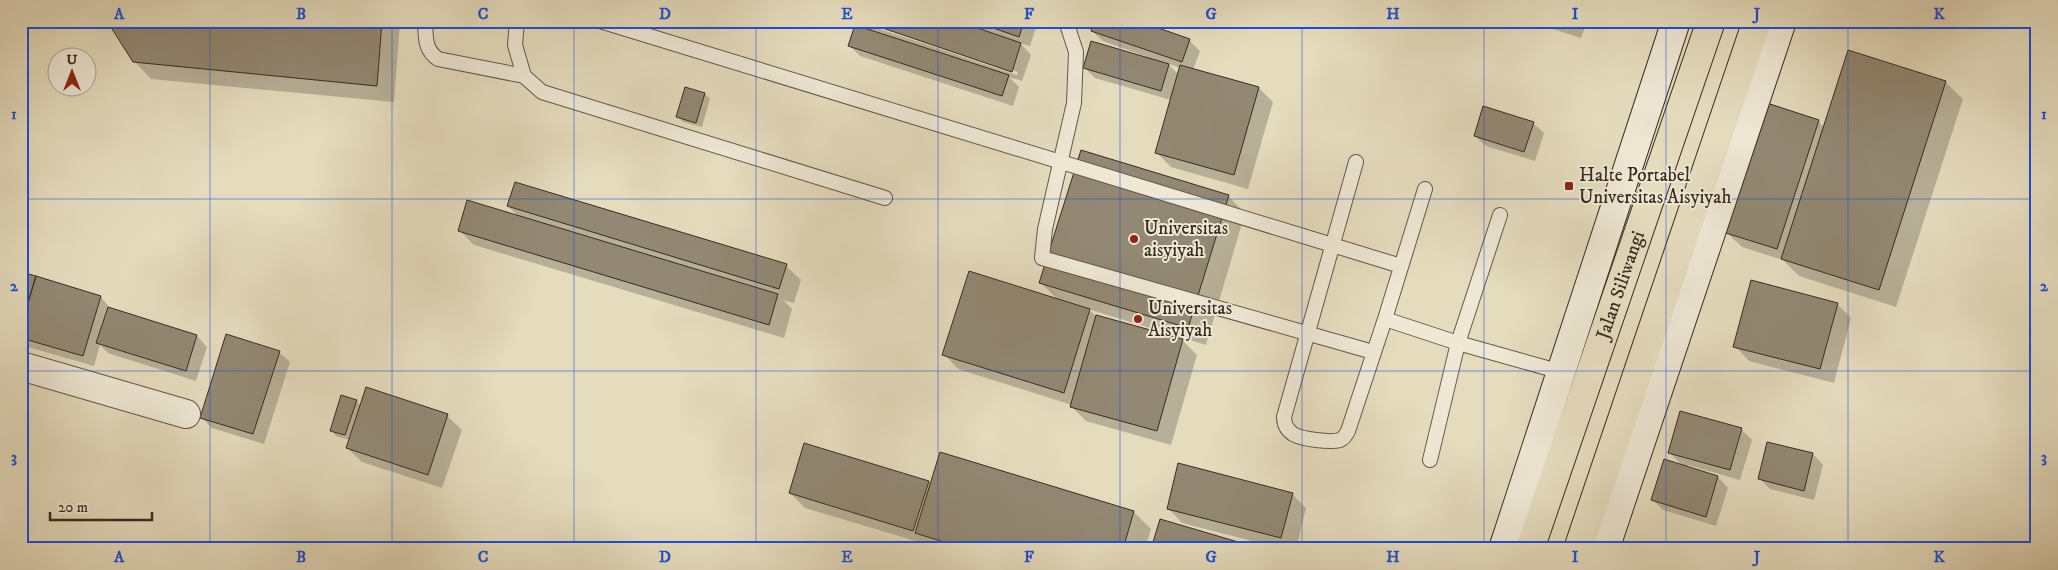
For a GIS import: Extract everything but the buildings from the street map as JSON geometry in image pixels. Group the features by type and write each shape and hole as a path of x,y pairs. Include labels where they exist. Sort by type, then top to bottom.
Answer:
{"highway":[{"name":"Jalan Siliwangi","path":"1530,549 1711,21"},
{"path":"1578,549 1756,21"}],"street":[{"path":"1503,549 1676,21"},
{"path":"1605,549 1782,21"},
{"path":"21,366 186,414"}],"lane":[{"path":"425,21 426,46 430,54 438,59 524,76 542,92 885,198"},
{"path":"517,21 515,44 524,76"},
{"path":"600,21 1401,266"},
{"path":"1066,21 1076,52 1074,103 1045,230 1042,258 1373,352"},
{"path":"1356,162 1284,417 1286,427 1292,434 1333,442 1344,437 1348,431 1425,190"},
{"path":"1430,460 1458,343 1500,215"},
{"path":"1385,319 1458,343 1561,372"}],"place":[{"name":"Halte Portabel Universitas Aisyiyah","path":"1569,186"},
{"name":"Universitas aisyiyah","path":"1134,239"},
{"name":"Universitas Aisyiyah","path":"1138,319"}]}
